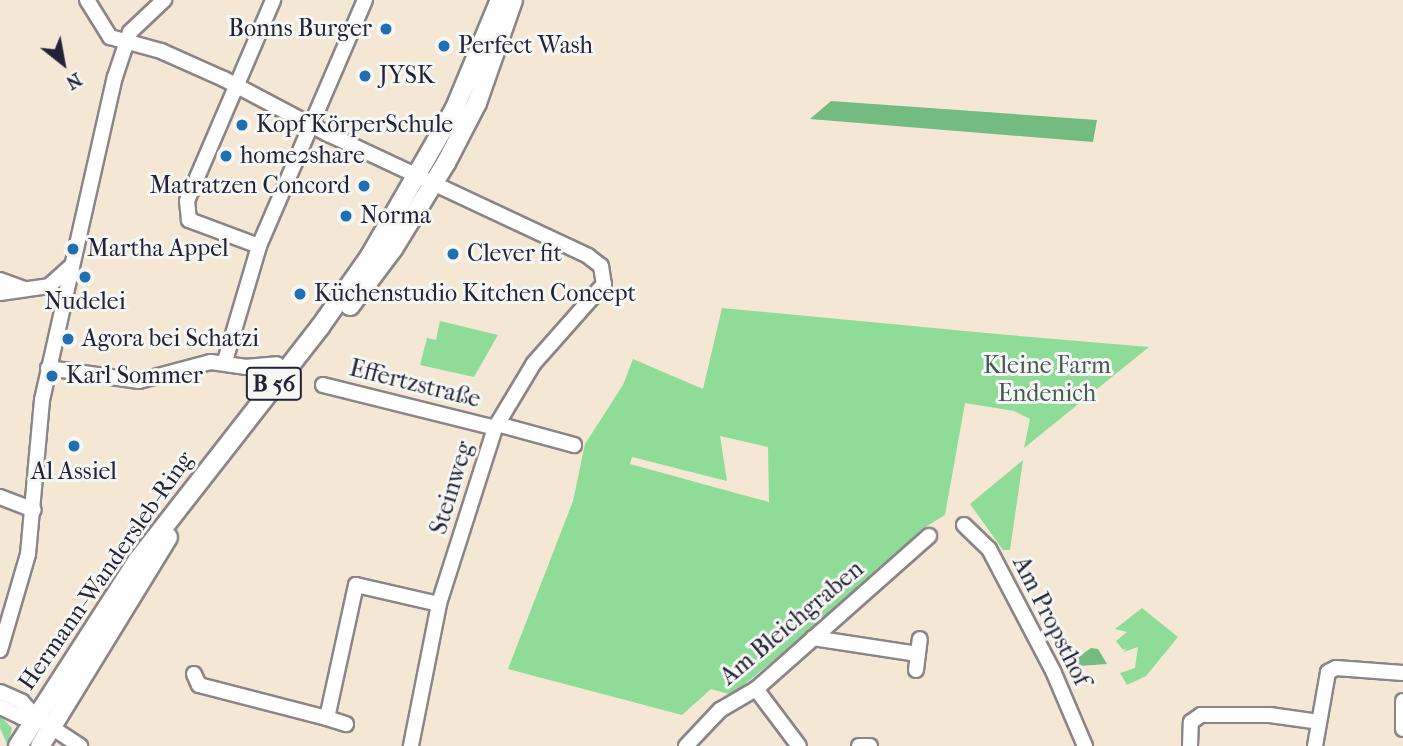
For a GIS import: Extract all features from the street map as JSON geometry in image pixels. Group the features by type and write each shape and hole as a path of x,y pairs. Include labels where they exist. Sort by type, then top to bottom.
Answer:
{"main road":[{"name":"Hermann-Wandersleb-Ring","path":"40,746 169,535 386,259 427,179 500,0"},
{"name":"Hermann-Wandersleb-Ring","path":"19,744 138,560 328,317 427,179 477,103 513,0"}],"street":[{"path":"88,0 105,32 126,43 161,51 427,179"},
{"path":"0,650 16,608 34,510 48,368 126,43 135,25 164,0"},
{"path":"259,246 187,215 187,201 233,86 273,0"},
{"path":"225,361 259,246 365,0"},
{"name":"Steinweg","path":"411,746 439,604 496,426 534,363 605,277 601,266 588,256 427,179"},
{"path":"0,293 31,291 49,286 71,266"},
{"path":"0,280 31,291"},
{"path":"49,286 65,299"},
{"path":"48,368 139,381 225,361 245,367 277,363"},
{"name":"Effertzstraße","path":"323,385 574,445"},
{"path":"0,497 34,510"},
{"name":"Am Propsthof","path":"964,525 989,550 1050,666 1085,746"},
{"name":"Am Bleichgraben","path":"686,746 720,710 756,689 929,536"},
{"path":"327,718 356,585 439,604"},
{"path":"813,638 918,654"},
{"path":"916,670 920,639"},
{"path":"1315,746 1328,672 1336,668 1403,673"},
{"path":"194,674 199,685 346,724"},
{"path":"756,689 799,746"},
{"path":"0,692 22,702 36,717 73,745"},
{"path":"1403,701 1403,729"},
{"path":"5,710 36,717"},
{"path":"5,710 19,744"},
{"path":"1190,746 1191,722 1201,715 1269,715 1319,722"},
{"path":"859,746 870,746"}],"green space":[{"path":"831,101 1097,120 1093,142 810,119"},
{"name":"Kleine Farm Endenich","path":"722,308 1149,347 1024,448 1030,419 1014,411 965,403 945,515 919,531 917,541 732,695 711,689 682,715 508,669 573,501 585,444 623,385 633,359 703,389","holes":["720,436 768,447 769,502 630,464 632,457 727,481"]},
{"path":"440,321 498,335 474,377 420,365 427,338 436,340"},
{"path":"1023,460 1010,550 1003,550 970,504"},
{"path":"1142,608 1178,637 1146,676 1127,685 1120,673 1135,668 1138,647 1123,652 1127,648 1123,650 1116,641 1127,632 1115,629"},
{"path":"1091,648 1098,649 1107,664 1065,667"},
{"path":"0,716 12,728 8,746 0,728"}],"place":[{"name":"Bonns Burger","path":"386,29"},
{"name":"Perfect Wash","path":"444,46"},
{"name":"JYSK","path":"365,76"},
{"name":"KopfKörperSchule","path":"242,125"},
{"name":"home2share","path":"226,156"},
{"name":"Matratzen Concord","path":"364,186"},
{"name":"Norma","path":"346,216"},
{"name":"Martha Appel","path":"73,249"},
{"name":"Clever fit","path":"453,254"},
{"name":"Nudelei","path":"85,277"},
{"name":"Küchenstudio Kitchen Concept","path":"300,294"},
{"name":"Agora bei Schatzi","path":"68,339"},
{"name":"Karl Sommer","path":"52,376"},
{"name":"Al Assiel","path":"74,446"}]}
